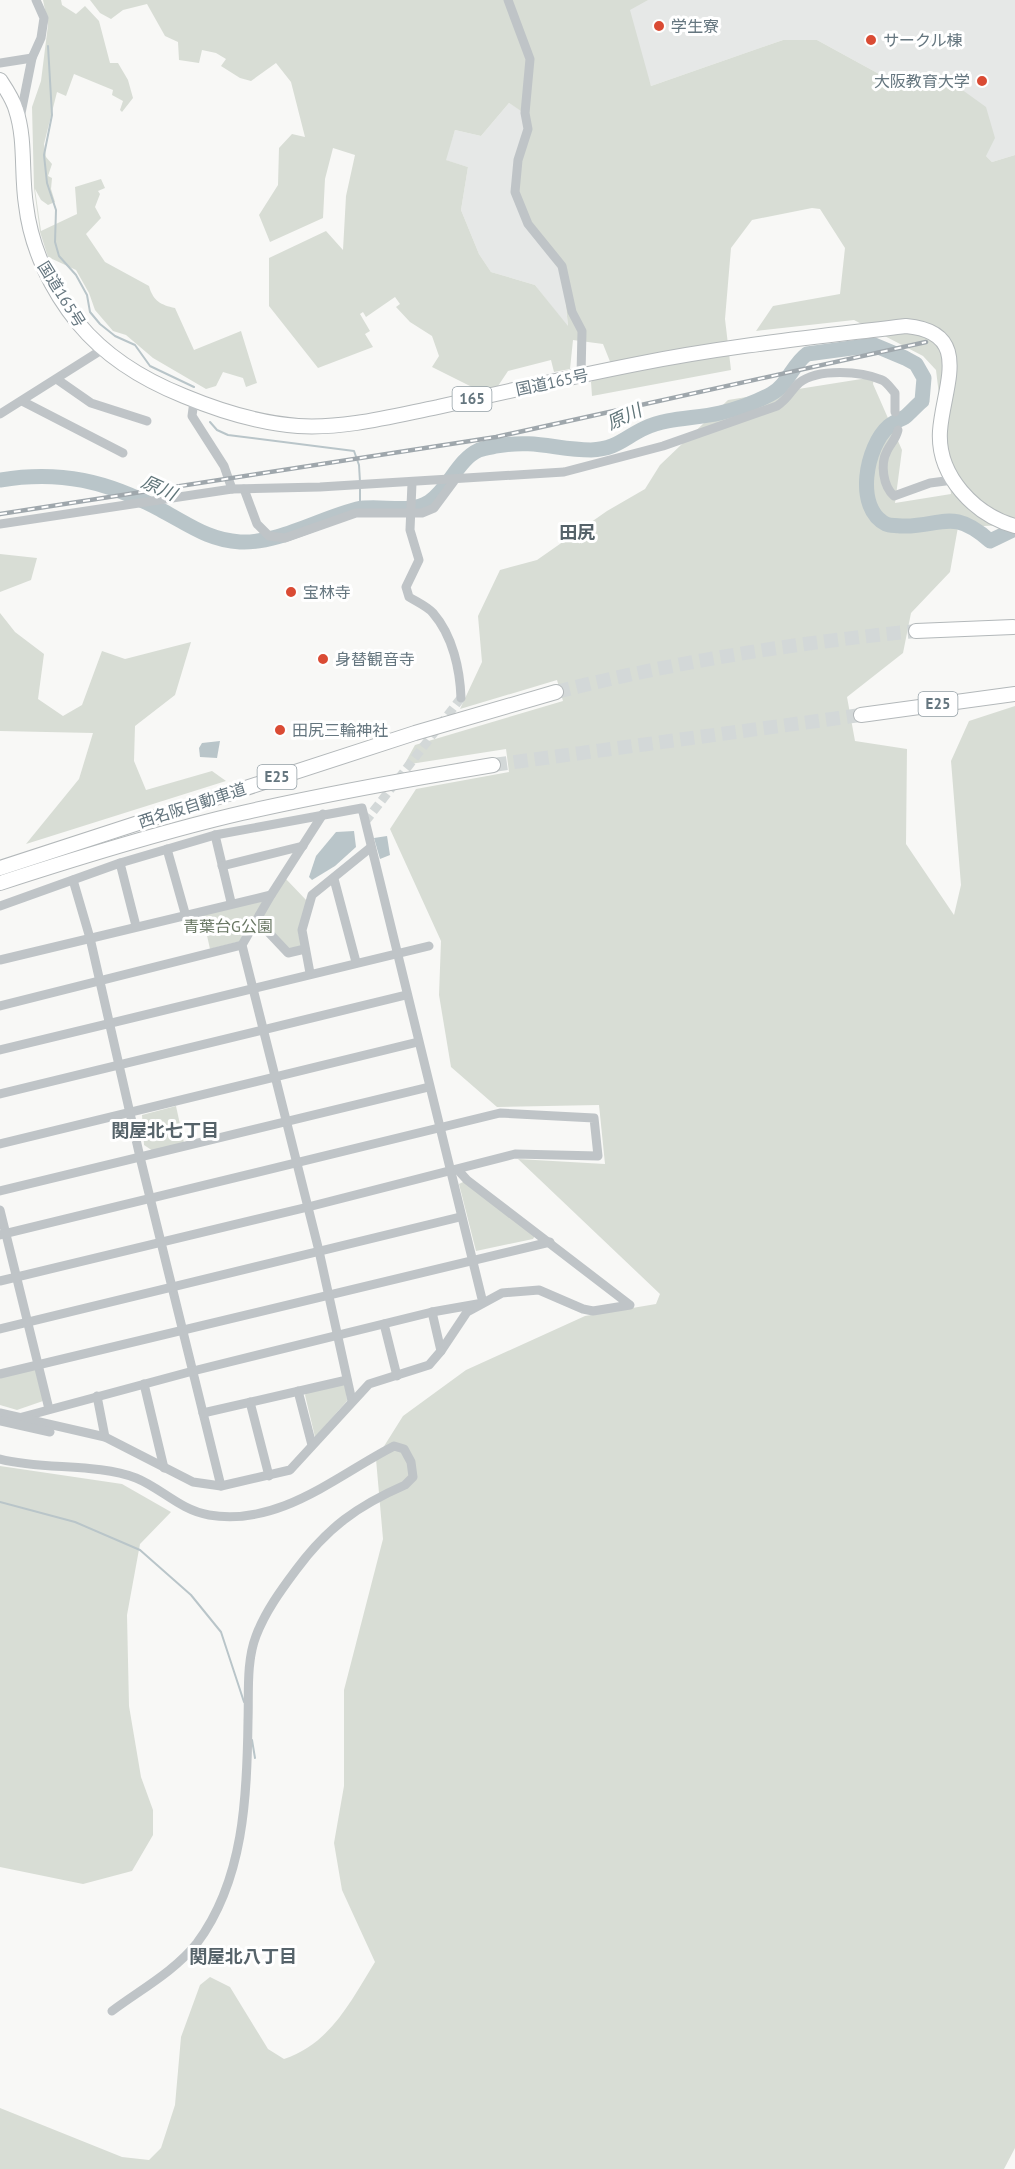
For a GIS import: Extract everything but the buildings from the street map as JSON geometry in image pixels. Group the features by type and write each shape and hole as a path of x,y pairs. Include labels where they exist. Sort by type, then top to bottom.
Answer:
{"highway":[{"name":"国道165号","path":"0,80 15,106 19,121 26,206 39,259 77,322 103,350 138,374 194,401 240,416 297,426 321,426 396,416 581,375 742,346 906,326 925,328 944,340 949,352 950,369 940,434 946,463 953,480 979,510 996,520 1015,526"},
{"path":"916,631 1013,627"},
{"name":"西名阪自動車道","path":"0,868 415,733 556,692"},
{"name":"E25","path":"861,715 1015,694"},
{"name":"西名阪自動車道","path":"0,883 133,841 240,813 371,786 494,765"}],"street":[{"path":"19,121 32,58 41,38 44,18 36,0"},
{"path":"508,0 530,59 525,113 528,129 518,160 515,192 528,224 562,266 572,312 582,331 581,375"},
{"path":"0,63 32,58"},
{"path":"0,414 103,350"},
{"path":"0,524 232,489 454,481 564,472 620,459 777,406 789,398 799,384 817,375 859,375 884,381 895,393 895,412"},
{"path":"58,380 91,403 147,421"},
{"path":"194,401 192,416 224,466 232,489"},
{"path":"22,402 123,453"},
{"path":"898,430 896,438 886,452 884,468 884,480 894,496 903,495 930,483 953,480"},
{"path":"244,489 257,524 269,536 285,538 356,513 422,513 434,508 454,481"},
{"path":"411,483 410,530 419,560 406,587 410,597 433,613 454,652 460,677 461,698"},
{"path":"0,906 120,863 215,835 362,808 429,1087 454,1171 460,1217 483,1303"},
{"path":"324,814 271,894 242,945 295,1163 319,1251 352,1401"},
{"path":"215,835 231,903"},
{"path":"222,866 303,846"},
{"path":"310,973 302,930 312,895 370,848"},
{"path":"167,849 185,913"},
{"path":"120,863 136,926"},
{"path":"334,879 356,962"},
{"path":"73,880 90,938 150,1200 221,1486"},
{"path":"0,960 185,913 271,894"},
{"path":"257,920 288,952 305,949"},
{"path":"0,1006 242,945"},
{"path":"0,1050 396,952 429,946"},
{"path":"0,1094 406,995"},
{"path":"0,1144 418,1042"},
{"path":"0,1191 429,1087"},
{"path":"0,1281 454,1171 514,1154 598,1156 594,1118 500,1113 3,1235"},
{"path":"0,1413 15,1419 105,1437 194,1482 221,1486 290,1470 369,1384 429,1365 467,1312 502,1293 539,1290 593,1311 630,1305 454,1171"},
{"path":"0,1210 3,1235 18,1276 49,1409"},
{"path":"0,1329 460,1217"},
{"path":"0,1374 550,1242"},
{"path":"15,1419 193,1371 432,1312 483,1303"},
{"path":"432,1312 441,1351"},
{"path":"384,1324 397,1376"},
{"path":"203,1413 347,1380"},
{"path":"144,1384 164,1468"},
{"path":"298,1391 312,1445"},
{"path":"97,1396 105,1437"},
{"path":"250,1402 269,1476"},
{"path":"0,1421 50,1432"},
{"path":"0,1459 15,1463 97,1470 136,1478 180,1505 208,1515 239,1516 274,1509 304,1499 394,1446 404,1449 411,1462 413,1477 405,1485 340,1522 320,1539 267,1613 255,1637 249,1693 241,1839 230,1877 211,1919 196,1944 171,1968 112,2011"}],"shaded area":[{"name":"大阪教育大学","path":"620,0 1015,0 1015,155 992,162 985,155 943,76 901,86 817,40 783,40 651,86"},
{"path":"509,103 525,113 562,266 568,327 535,285 491,272 479,254 461,210 468,167 445,160 455,130 481,136"},
{"path":"220,741 217,758 200,757 199,748 202,743"},
{"path":"354,831 356,847 335,866 312,880 309,877 316,856 336,832"},
{"path":"387,836 390,855 380,859 374,838"}],"green space":[{"path":"43,0 61,0 62,5 76,14 85,6 99,21 110,63 118,63 128,80 133,98 122,112 120,110 123,101 112,95 113,90 74,74 66,96 57,92 44,144 46,157 52,164 48,176 52,178 51,189 55,202 48,205 41,200 35,189 41,231 77,214 75,187 101,179 105,188 98,191 100,194 95,207 101,218 86,234 105,262 149,286 158,301 175,308 194,350 241,331 257,383 246,387 243,378 223,372 216,386 206,389 153,358 126,335 113,331 95,310 89,293 76,270 48,257 40,232 34,188 32,107 41,81 48,25"},
{"path":"90,0 648,0 630,10 651,86 783,40 817,40 901,86 943,76 986,107 995,138 986,156 992,162 1015,155 1015,518 1009,525 958,527 950,572 911,613 903,653 847,697 855,741 907,749 906,844 954,915 961,885 951,761 969,721 1015,706 1015,2148 1004,2169 0,2169 0,2108 122,2157 149,2160 161,2148 175,2105 181,2037 200,1985 210,1977 230,1987 268,2049 284,2059 314,2043 338,2020 375,1962 342,1890 334,1843 344,1786 344,1690 383,1539 376,1459 403,1416 466,1370 585,1316 656,1304 660,1294 518,1159 605,1164 599,1105 497,1107 451,1067 439,995 441,941 390,829 416,789 509,772 506,749 404,765 415,745 563,701 557,680 460,709 482,662 478,616 500,570 537,560 607,511 645,489 660,465 728,400 874,377 873,384 902,450 895,503 951,494 936,370 923,356 854,320 756,331 773,306 840,294 845,248 820,209 812,208 752,220 731,248 725,319 731,370 592,396 591,382 611,364 603,344 573,340 570,369 554,372 551,360 508,371 498,386 480,391 432,367 439,356 432,336 410,322 396,307 400,304 395,297 366,317 363,312 360,314 370,331 365,334 373,347 318,368 269,306 269,258 326,231 343,250 346,196 355,155 333,148 325,179 323,218 270,242 259,215 278,185 279,148 292,134 305,137 291,82 276,63 251,81 240,78 221,66 226,59 216,53 202,50 199,63 179,60 178,42 165,36 147,4 123,10 111,19 100,13","holes":["509,103 524,113 524,139 515,192 542,242 562,266 568,326 535,285 491,272 479,254 461,210 468,167 446,160 455,130 481,136"]},
{"path":"0,554 37,558 31,580 0,592"},
{"path":"0,613 15,632 44,654 38,699 63,716 82,705 102,651 125,659 191,642 175,695 135,726 134,761 146,790 212,771 226,781 26,844 79,779 93,733 0,731"},
{"path":"285,878 307,901 298,932 303,947 289,949 259,919"},
{"name":"青葉台G公園","path":"266,898 241,941 210,949 202,913"},
{"path":"176,1106 184,1143 153,1151 144,1145 142,1115"},
{"path":"465,1181 536,1234 533,1239 476,1251 459,1184"},
{"path":"37,1368 43,1401 17,1410 0,1405 0,1376"},
{"path":"343,1384 346,1387 347,1401 315,1437 305,1395 308,1390"},
{"path":"0,1466 122,1484 171,1512 140,1544 127,1615 129,1706 141,1777 153,1810 153,1835 132,1871 83,1884 0,1867"}],"waterway":[{"path":"48,46 52,115 44,155 47,183 56,210 55,242 59,256 76,275 87,295 90,312 100,324 115,336 135,345 150,366 194,387"},
{"name":"原川","path":"0,480 43,476 83,480 141,500 208,535 229,541 254,542 284,535 357,509 404,509 421,506 436,496 459,467 481,449 511,444 534,444 579,450 608,447 654,424 720,413 765,397 782,386 807,354 874,345 916,364 924,378 922,401 905,417 889,426 874,448 867,476 867,491 870,505 876,516 886,524 900,526 955,521 977,530 990,541 1015,529"},
{"path":"210,422 217,430 228,435 354,451 359,465 360,482"},
{"path":"360,488 360,508"},
{"path":"0,1502 75,1522 140,1550 191,1595 221,1632 244,1702"},
{"path":"252,1740 255,1758"}],"tunnel":[{"path":"556,692 600,681 734,655 825,641 916,631"},
{"path":"365,822 461,698"},
{"path":"493,765 861,715"}],"railway":[{"path":"0,514 496,437 926,342"}],"place":[{"name":"学生寮","path":"659,26"},
{"name":"サークル棟","path":"871,40"},
{"name":"大阪教育大学","path":"982,81"},
{"name":"宝林寺","path":"291,592"},
{"name":"身替観音寺","path":"323,659"},
{"name":"田尻三輪神社","path":"280,730"}],"district":[{"name":"田尻","path":"577,533"},
{"name":"関屋北七丁目","path":"165,1131"},
{"name":"関屋北八丁目","path":"243,1957"}]}
